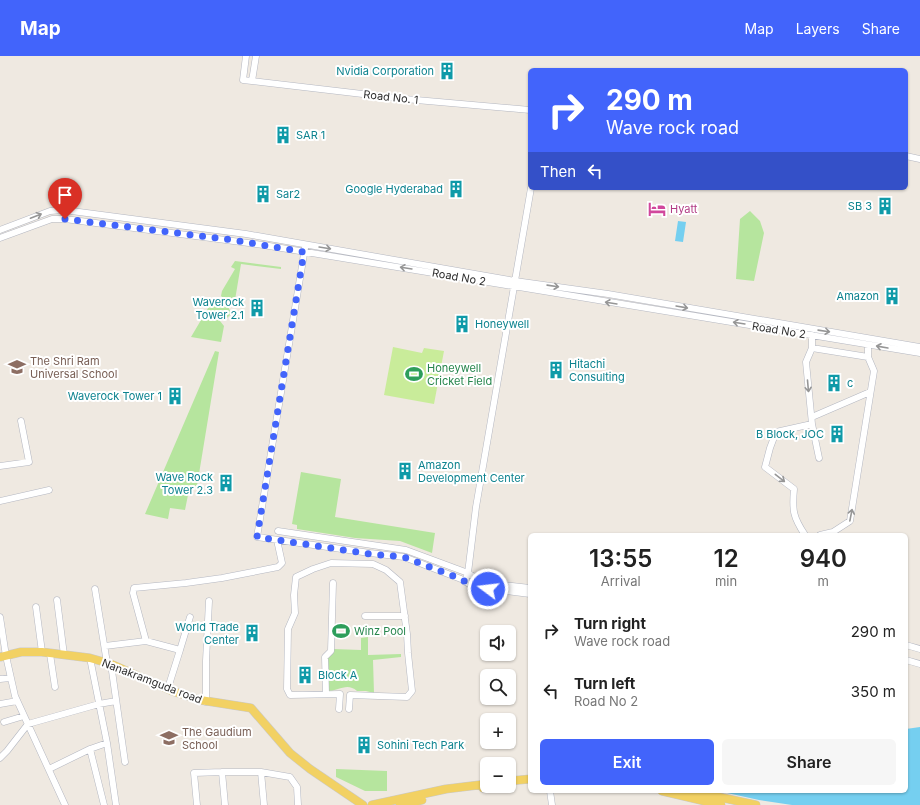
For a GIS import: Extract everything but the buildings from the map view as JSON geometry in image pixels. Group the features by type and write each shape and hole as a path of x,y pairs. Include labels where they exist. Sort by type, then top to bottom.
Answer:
{"main road":[{"name":"Nanakramguda road","path":"3,656 21,652 90,658 109,663 137,676 206,702 251,708 290,753 319,776 364,805"},
{"path":"516,780 528,779"},
{"path":"516,785 528,784"},
{"path":"372,805 446,789 480,785"},
{"path":"400,805 458,792 480,789"},
{"path":"670,793 721,805"},
{"path":"700,793 756,805"}],"street":[{"name":"Road No. 1","path":"246,56 243,80 252,82 405,99 528,110"},
{"path":"252,82 256,56"},
{"path":"908,156 920,159"},
{"path":"466,582 477,501 530,190"},
{"name":"Road No 2","path":"0,230 50,211 64,210 246,234 514,284 920,353"},
{"name":"Road No 2","path":"0,238 52,219 65,219 233,240 514,284 608,294 920,347"},
{"path":"306,245 257,537 404,557 466,582 474,587 528,594"},
{"path":"812,335 812,348 806,362 812,424 819,458"},
{"path":"828,533 850,522 874,371 868,357 868,345"},
{"path":"812,348 868,357"},
{"path":"812,417 870,392"},
{"path":"0,466 29,462 21,421"},
{"path":"803,533 796,521 792,504 794,489 765,467 776,432 812,424"},
{"path":"0,501 49,490"},
{"path":"278,532 406,550 468,573 480,581 528,588"},
{"path":"146,641 133,589 136,587 186,583 222,578 278,567 282,564 277,540"},
{"path":"404,557 406,550"},
{"path":"331,563 373,564 386,570 400,582 405,616 412,691 406,697 340,694 290,695 287,689 288,629 295,613 294,594 296,577 313,568 331,563"},
{"path":"326,694 325,657 331,651 333,583"},
{"path":"95,589 116,701 125,762"},
{"path":"57,600 64,655"},
{"path":"206,702 208,601"},
{"path":"36,607 55,687"},
{"path":"365,616 405,616"},
{"path":"0,617 3,656 17,701 65,805"},
{"path":"168,688 190,617"},
{"path":"105,646 146,641 180,650"},
{"path":"908,646 920,649"},
{"path":"90,658 107,743 116,805"},
{"path":"908,661 920,664"},
{"path":"0,679 10,678"},
{"path":"339,709 340,694"},
{"path":"350,695 350,709"},
{"path":"0,704 17,701"},
{"path":"0,758 28,724 99,704 116,701"},
{"path":"4,722 24,716"},
{"path":"49,769 90,749 107,743"},
{"path":"90,749 104,805"},
{"path":"222,772 225,805"},
{"path":"261,772 264,805"},
{"path":"197,805 194,773 261,772 290,777 297,787 298,805"},
{"path":"550,793 552,805"}],"green space":[{"path":"750,211 760,221 764,233 754,281 736,279 740,219"},
{"path":"235,261 281,267 281,269 241,264 235,300 223,298 221,296 222,291 235,269 231,267"},
{"path":"214,298 217,299 219,303 227,306 231,314 227,318 220,321 224,326 221,342 191,337"},
{"name":"Honeywell Cricket Field","path":"393,347 422,353 424,348 444,351 434,404 384,395"},
{"path":"215,351 219,352 197,486 190,485 185,510 170,508 168,519 145,514"},
{"path":"301,472 341,479 335,517 435,533 432,553 400,541 355,538 297,529 297,525 292,524"},
{"path":"368,637 368,655 401,654 401,657 373,660 374,693 357,691 350,687 327,691 327,658 333,649 361,650 361,638"},
{"path":"336,769 387,771 387,791 365,791 336,777"}],"water":[{"path":"678,221 686,222 683,242 675,241"},
{"path":"920,727 920,805 792,805 727,793 908,793 908,729"}],"place":[{"name":"Nvidia Corporation","path":"447,71"},
{"name":"SAR 1","path":"283,135"},
{"name":"Google Hyderabad","path":"456,189"},
{"name":"Sar2","path":"263,194"},
{"name":"SB 3","path":"885,206"},
{"name":"Hyatt","path":"657,209"},
{"name":"Amazon","path":"892,296"},
{"name":"Waverock Tower 2.1","path":"257,308"},
{"name":"Honeywell","path":"462,324"},
{"name":"The Shri Ram Universal School","path":"17,367"},
{"name":"Hitachi Consulting","path":"556,370"},
{"name":"Honeywell Cricket Field","path":"414,374"},
{"name":"c","path":"834,383"},
{"name":"Waverock Tower 1","path":"175,396"},
{"name":"B Block, JOC","path":"837,434"},
{"name":"Amazon Development Center","path":"405,471"},
{"name":"Wave Rock Tower 2.3","path":"226,483"},
{"name":"Winz Pool","path":"341,631"},
{"name":"World Trade Center","path":"252,633"},
{"name":"Block A","path":"305,675"},
{"name":"The Gaudium School","path":"169,738"},
{"name":"Sohini Tech Park","path":"364,745"}],"route":[{"path":"65,219 233,240 304,252 257,537 370,554 404,557 461,579 474,587 488,589"}]}
